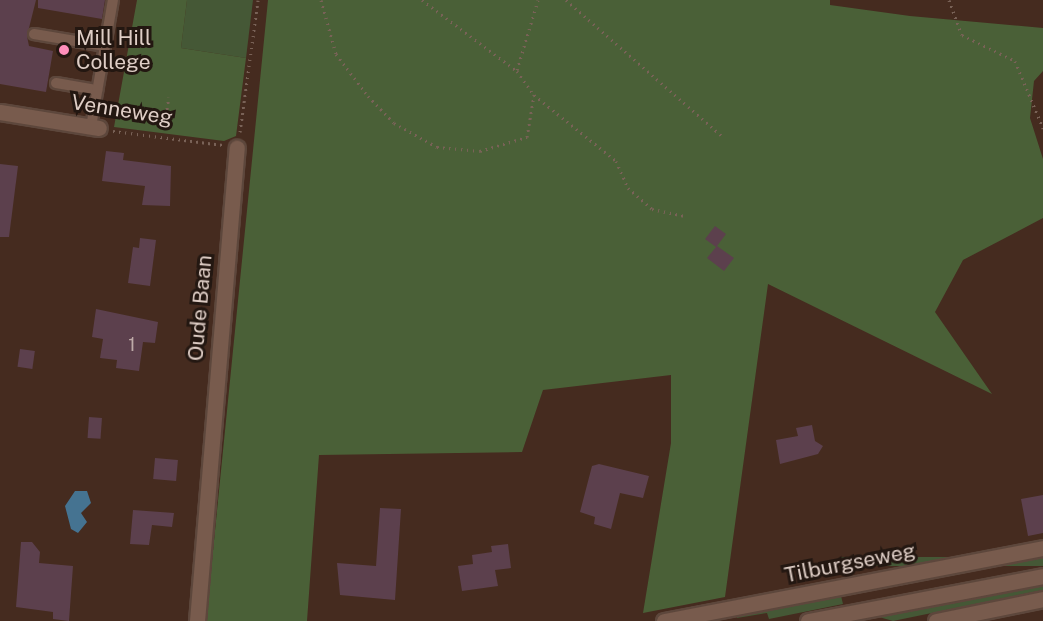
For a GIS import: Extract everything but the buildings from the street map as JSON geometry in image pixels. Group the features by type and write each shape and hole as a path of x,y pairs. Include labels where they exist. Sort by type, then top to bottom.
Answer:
{"street":[{"name":"Venneweg","path":"0,112 95,127"},
{"name":"Oude Baan","path":"197,621 237,148"},
{"name":"Tilburgseweg","path":"664,621 1043,548"},
{"path":"808,621 1043,576"},
{"path":"936,621 1043,599"}],"lane":[{"path":"95,127 97,90 113,0"},
{"path":"34,34 105,46"},
{"path":"56,83 97,90"}],"path":[{"path":"237,148 258,0"},
{"path":"321,0 336,54 369,96 393,123 437,147 480,151 527,136 534,95"},
{"path":"422,0 517,71 534,95 616,161 628,188 652,209 686,216"},
{"path":"517,71 538,0"},
{"path":"566,0 721,135"},
{"path":"949,0 962,35 1015,61 1043,128"},
{"path":"95,127 113,112 166,115 169,97"},
{"name":"Venneweg","path":"95,127 237,148"}],"green space":[{"path":"137,0 187,0 181,48 246,58 236,136 224,141 114,127"},
{"path":"187,0 253,0 246,58 181,48"},
{"path":"268,0 830,0 830,5 910,16 1043,28 1043,71 1034,81 1030,118 1043,159 1043,218 963,260 935,312 992,394 768,284 725,597 643,613 671,443 671,375 543,390 522,452 319,455 307,621 206,621"},
{"path":"841,557 1043,557 1043,566 841,566"},
{"path":"1043,585 1043,590 893,621 879,617"},
{"path":"841,596 843,604 769,619 767,613 737,618 736,611"}],"water":[{"path":"75,491 87,491 91,503 81,513 87,522 78,533 71,529 65,506"}],"place":[{"name":"Mill Hill College","path":"64,50"}]}
